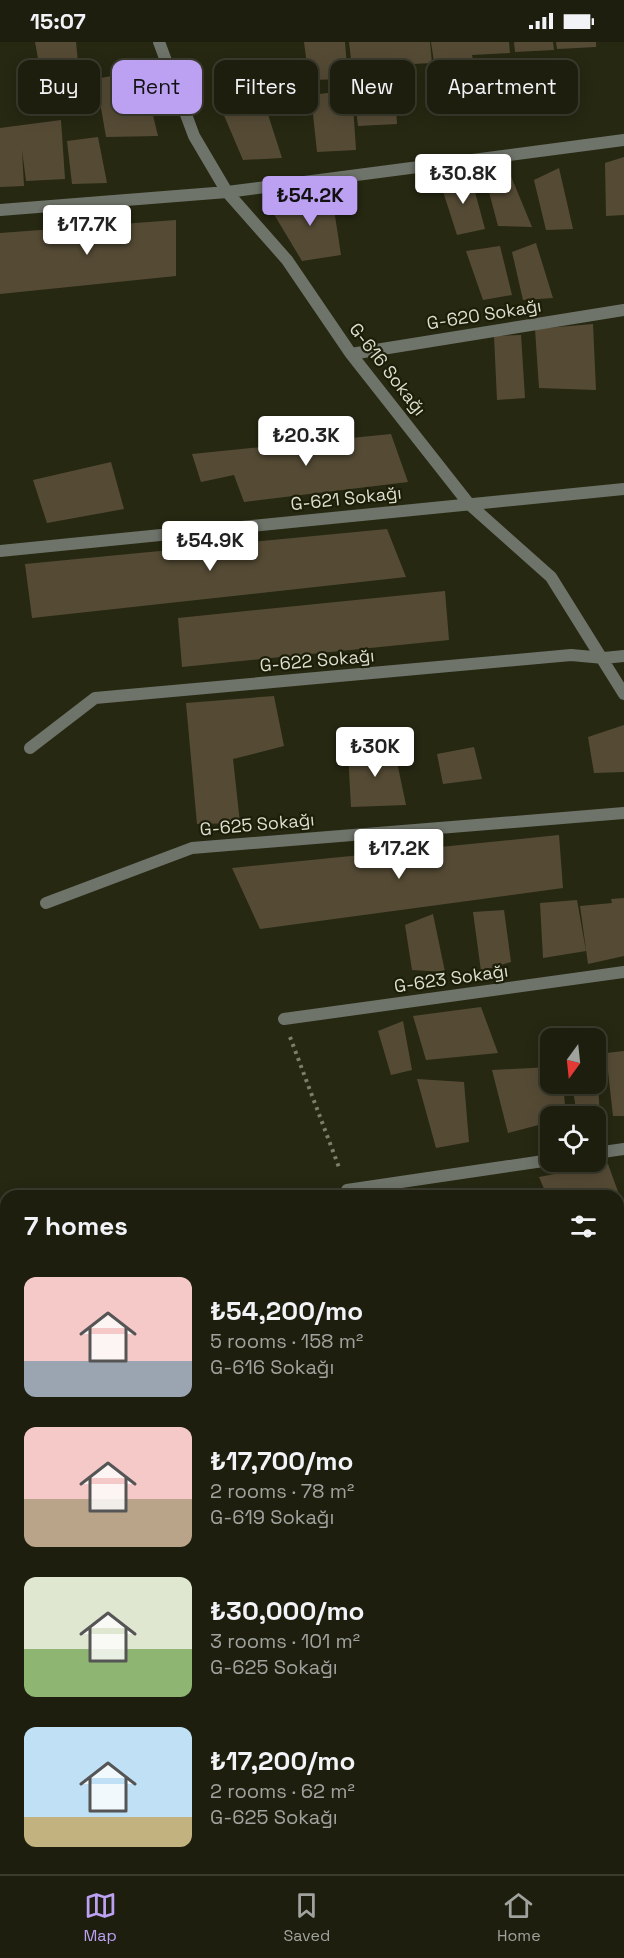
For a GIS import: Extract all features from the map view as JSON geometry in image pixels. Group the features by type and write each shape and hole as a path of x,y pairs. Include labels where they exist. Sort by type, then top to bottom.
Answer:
{"street":[{"name":"G-616 Sokağı","path":"159,42 195,136 226,192 287,260 351,354 470,504 551,577 604,658 624,694"},
{"path":"0,210 226,192 624,140"},
{"name":"G-620 Sokağı","path":"351,354 624,310"},
{"name":"G-621 Sokağı","path":"0,551 624,489"},
{"name":"G-622 Sokağı","path":"30,748 95,698 571,655 604,658 624,656"},
{"name":"G-625 Sokağı","path":"46,903 192,848 624,813"},
{"name":"G-623 Sokağı","path":"284,1019 624,972"},
{"path":"606,1152 624,1149"},
{"path":"347,1190 540,1161"}],"path":[{"path":"284,1019 347,1190"}],"building":[{"path":"35,42 76,42 78,60 38,60"},
{"path":"304,42 345,42 346,60 330,60 330,79 318,80 318,60 306,60"},
{"path":"349,42 430,42 432,60 427,60 427,63 415,64 415,60 351,60"},
{"path":"431,42 509,42 510,53 472,55 473,60 434,60"},
{"path":"514,42 553,42 554,50 515,52"},
{"path":"556,42 596,42 596,47 557,49"},
{"path":"112,76 112,114 153,114 158,136 106,137 100,102 100,78"},
{"path":"330,93 330,114 354,114 356,150 317,152 313,114 318,114 318,94"},
{"path":"223,114 268,114 282,158 243,160"},
{"path":"357,114 396,114 397,124 358,126"},
{"path":"61,120 65,179 26,181 22,150 24,186 0,187 0,128"},
{"path":"98,137 107,183 72,184 67,141"},
{"path":"624,157 624,215 606,216 605,163"},
{"path":"559,168 573,229 546,230 534,180"},
{"path":"508,169 532,227 498,226 485,177"},
{"path":"471,177 485,229 457,235 439,179"},
{"path":"332,196 341,255 302,261 269,206"},
{"path":"176,220 176,276 0,294 0,233"},
{"path":"536,243 553,298 523,300 512,252"},
{"path":"500,246 512,295 483,300 466,251"},
{"path":"593,324 596,390 539,388 535,329"},
{"path":"521,335 525,398 497,400 494,336"},
{"path":"391,434 408,482 244,502 234,475 201,482 192,454"},
{"path":"111,462 124,509 47,523 33,480"},
{"path":"387,529 406,577 32,618 25,564"},
{"path":"445,591 449,640 182,667 178,618"},
{"path":"274,696 284,746 233,759 240,823 197,824 186,703"},
{"path":"624,725 624,772 594,773 588,737"},
{"path":"393,743 406,805 351,807 348,752"},
{"path":"474,747 482,779 443,784 437,754"},
{"path":"559,835 563,888 260,929 232,868"},
{"path":"624,898 624,956 588,964 580,906 612,903 611,899"},
{"path":"577,900 586,951 543,958 540,903"},
{"path":"504,910 511,962 481,971 473,912"},
{"path":"433,914 445,972 412,970 405,925"},
{"path":"481,1007 498,1053 426,1060 413,1016"},
{"path":"403,1021 412,1070 391,1075 378,1031"},
{"path":"624,1051 624,1116 613,1116 606,1053"},
{"path":"540,1068 540,1094 564,1094 565,1106 540,1106 540,1125 508,1133 492,1070"},
{"path":"417,1079 464,1082 469,1142 436,1148"},
{"path":"574,1094 599,1094 599,1106 575,1106"},
{"path":"606,1164 608,1164 617,1190 544,1190 539,1177 566,1172 606,1172"}]}
